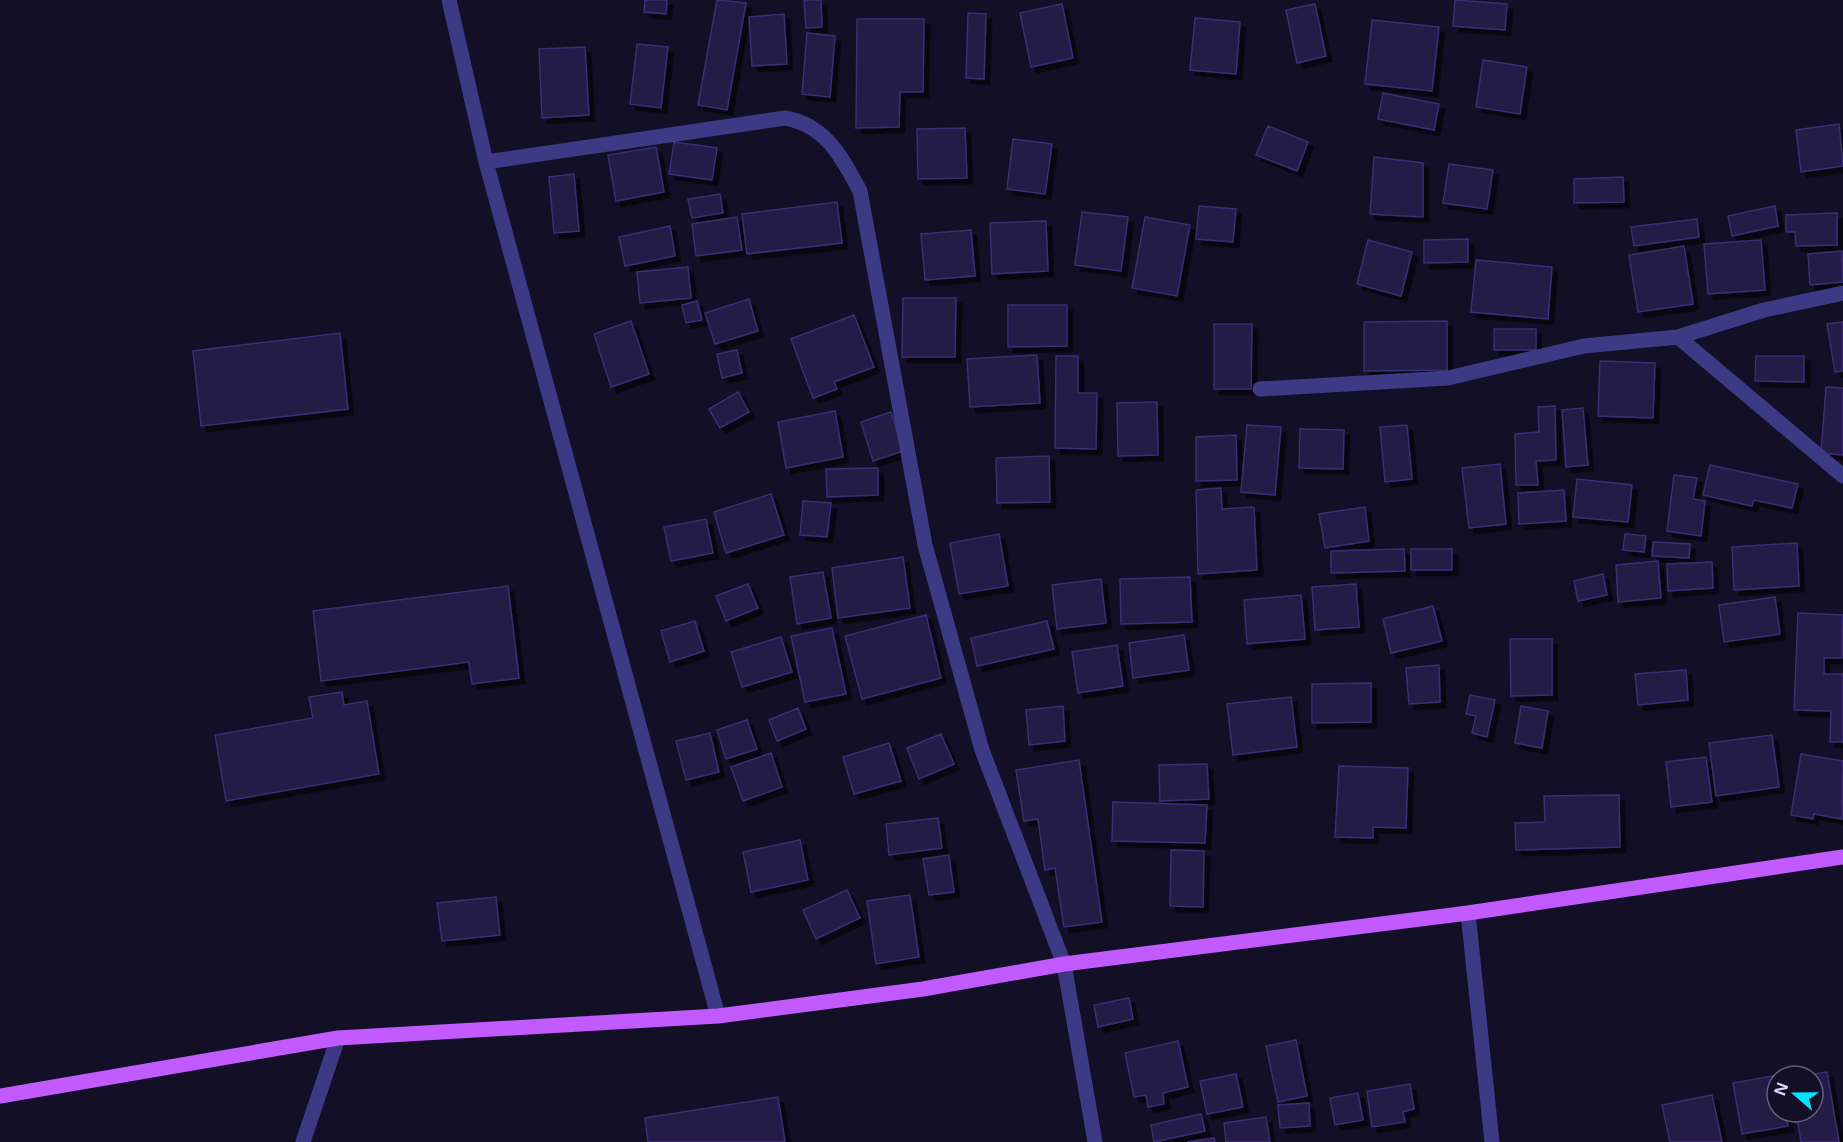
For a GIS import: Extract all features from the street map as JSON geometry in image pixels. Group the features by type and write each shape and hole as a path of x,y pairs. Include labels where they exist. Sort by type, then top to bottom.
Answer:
{"main road":[{"path":"0,1096 338,1038 718,1016 924,989 1064,964 1468,913 1843,857"}],"street":[{"path":"449,0 486,162 718,1016"},
{"path":"486,162 785,118 799,120 813,128 840,154 860,191 925,545 982,750 1064,964 1095,1142"},
{"path":"1260,389 1448,378 1584,346 1678,337 1764,310 1843,292"},
{"path":"1678,337 1843,476"},
{"path":"1468,913 1492,1142"},
{"path":"303,1142 338,1038"}],"building":[{"path":"645,0 667,0 666,14 644,12"},
{"path":"717,0 746,3 727,110 698,105"},
{"path":"804,0 821,0 822,27 806,28"},
{"path":"1455,0 1507,4 1505,30 1453,26"},
{"path":"1062,4 1073,58 1031,67 1020,13"},
{"path":"1315,4 1326,56 1297,63 1286,10"},
{"path":"968,13 986,14 984,79 966,78"},
{"path":"784,14 787,64 752,66 749,17"},
{"path":"1195,18 1240,22 1236,74 1190,70"},
{"path":"857,19 924,19 923,92 900,92 899,127 856,128"},
{"path":"1372,20 1439,27 1432,91 1365,84"},
{"path":"807,33 835,36 830,97 802,94"},
{"path":"637,44 668,47 661,108 630,104"},
{"path":"585,47 589,115 542,118 539,49"},
{"path":"1483,60 1527,67 1520,114 1476,107"},
{"path":"1383,93 1439,104 1434,130 1378,119"},
{"path":"1839,124 1843,166 1801,172 1796,130"},
{"path":"1268,126 1308,142 1297,171 1256,155"},
{"path":"965,128 967,178 918,179 917,129"},
{"path":"1013,139 1052,144 1045,194 1007,189"},
{"path":"674,142 717,148 712,180 669,174"},
{"path":"656,147 664,192 616,201 608,155"},
{"path":"1374,157 1423,163 1423,217 1370,214"},
{"path":"1449,164 1493,170 1487,209 1443,203"},
{"path":"574,174 579,231 554,233 549,177"},
{"path":"1623,177 1624,202 1574,203 1574,179"},
{"path":"720,194 723,213 692,218 688,199"},
{"path":"837,202 842,243 747,254 742,214"},
{"path":"1199,206 1236,209 1233,242 1196,239"},
{"path":"1775,206 1778,226 1732,236 1728,216"},
{"path":"1082,212 1128,217 1121,271 1075,265"},
{"path":"1837,213 1837,245 1796,246 1795,232 1786,232 1786,215"},
{"path":"737,217 742,250 696,256 692,224"},
{"path":"1145,217 1190,225 1177,296 1132,288"},
{"path":"1697,219 1699,237 1634,246 1631,227"},
{"path":"1046,221 1048,271 992,274 990,223"},
{"path":"670,226 675,256 625,266 619,237"},
{"path":"971,230 975,276 925,280 921,234"},
{"path":"1468,239 1468,262 1424,263 1424,240"},
{"path":"1368,240 1412,252 1401,296 1357,284"},
{"path":"1761,240 1765,290 1708,294 1704,244"},
{"path":"1684,246 1693,304 1638,312 1629,255"},
{"path":"1842,251 1843,282 1810,285 1808,254"},
{"path":"1476,260 1552,267 1548,319 1471,312"},
{"path":"688,267 691,298 640,303 637,272"},
{"path":"903,298 956,298 955,357 902,357"},
{"path":"749,299 758,331 715,344 705,313"},
{"path":"697,301 702,320 686,323 682,305"},
{"path":"1008,305 1067,305 1067,346 1008,347"},
{"path":"854,315 874,367 834,382 837,389 813,398 791,339"},
{"path":"631,321 649,374 611,387 594,334"},
{"path":"1447,321 1447,370 1364,371 1364,322"},
{"path":"1843,322 1843,371 1835,372 1827,324"},
{"path":"1214,324 1252,324 1251,389 1214,389"},
{"path":"1494,329 1536,329 1536,350 1494,350"},
{"path":"340,333 348,409 201,426 193,351"},
{"path":"737,350 742,373 722,378 717,354"},
{"path":"1037,355 1040,403 970,407 967,359"},
{"path":"1056,356 1078,356 1078,393 1097,393 1096,449 1055,448"},
{"path":"1756,356 1804,356 1804,382 1755,381"},
{"path":"1600,361 1655,363 1653,418 1598,416"},
{"path":"1826,387 1843,388 1843,455 1821,453"},
{"path":"738,392 749,412 720,428 709,409"},
{"path":"1157,402 1158,455 1118,456 1117,403"},
{"path":"1555,406 1556,460 1536,461 1538,485 1516,485 1515,434 1539,432 1538,407"},
{"path":"1583,408 1588,465 1566,467 1562,410"},
{"path":"835,411 843,457 786,468 778,422"},
{"path":"891,412 903,451 873,461 861,422"},
{"path":"1247,425 1281,427 1275,495 1241,492"},
{"path":"1407,425 1412,479 1385,482 1380,427"},
{"path":"1300,429 1344,430 1343,469 1299,468"},
{"path":"1236,435 1237,480 1196,481 1196,437"},
{"path":"1049,456 1050,502 997,503 996,458"},
{"path":"1500,464 1506,524 1469,528 1462,468"},
{"path":"1710,465 1798,484 1792,508 1754,500 1752,506 1703,495"},
{"path":"878,468 878,495 827,497 826,469"},
{"path":"1674,475 1697,478 1693,499 1705,501 1701,536 1667,531"},
{"path":"1577,479 1632,485 1628,522 1573,517"},
{"path":"1221,488 1222,509 1254,507 1257,570 1198,574 1196,490"},
{"path":"1564,490 1566,521 1519,524 1518,493"},
{"path":"771,494 784,535 726,553 714,512"},
{"path":"803,501 831,503 827,537 800,535"},
{"path":"1365,507 1369,541 1325,548 1319,514"},
{"path":"706,519 713,553 671,561 664,527"},
{"path":"999,534 1008,586 959,594 950,543"},
{"path":"1625,534 1646,536 1644,552 1623,550"},
{"path":"1653,542 1690,544 1689,558 1652,556"},
{"path":"1797,543 1799,586 1734,590 1732,547"},
{"path":"1404,549 1405,571 1331,573 1331,551"},
{"path":"1411,549 1452,549 1452,570 1411,570"},
{"path":"903,557 910,608 838,618 832,568"},
{"path":"1658,561 1661,598 1618,602 1616,565"},
{"path":"1712,562 1713,588 1668,591 1667,564"},
{"path":"823,572 831,618 797,624 790,577"},
{"path":"1603,574 1607,595 1578,601 1574,581"},
{"path":"1190,577 1192,622 1121,624 1120,579"},
{"path":"1101,579 1106,623 1057,629 1052,585"},
{"path":"748,584 758,608 726,621 716,596"},
{"path":"1356,584 1359,627 1315,630 1312,587"},
{"path":"508,586 519,678 472,684 469,662 321,681 313,611"},
{"path":"1301,595 1305,639 1247,644 1244,600"},
{"path":"1775,597 1780,634 1724,642 1719,605"},
{"path":"1433,606 1442,641 1391,653 1383,619"},
{"path":"1798,613 1843,615 1842,658 1824,658 1824,674 1843,674 1843,742 1830,742 1831,711 1794,710"},
{"path":"926,615 941,678 862,699 845,636"},
{"path":"695,621 704,651 670,662 661,631"},
{"path":"1047,621 1054,649 977,666 971,638"},
{"path":"832,628 846,694 805,702 791,636"},
{"path":"1184,635 1189,670 1133,678 1129,643"},
{"path":"781,637 792,672 742,687 731,652"},
{"path":"1510,639 1552,639 1552,695 1511,696"},
{"path":"1117,645 1123,686 1078,693 1072,652"},
{"path":"1439,665 1440,702 1409,704 1406,668"},
{"path":"1686,670 1688,700 1638,705 1635,674"},
{"path":"1371,683 1371,722 1312,723 1312,684"},
{"path":"342,692 344,705 367,701 379,774 226,801 215,735 313,718 309,697"},
{"path":"1470,695 1495,700 1487,737 1472,733 1476,716 1466,714"},
{"path":"1291,697 1297,747 1233,755 1227,704"},
{"path":"1063,706 1065,741 1029,745 1026,710"},
{"path":"1521,706 1548,711 1542,748 1515,743"},
{"path":"798,708 806,729 777,741 769,720"},
{"path":"747,720 757,749 726,759 717,730"},
{"path":"710,733 719,772 686,780 676,741"},
{"path":"941,734 954,764 919,779 907,748"},
{"path":"1772,735 1779,787 1716,796 1709,743"},
{"path":"889,743 901,781 854,794 843,757"},
{"path":"771,753 782,787 743,801 731,767"},
{"path":"1801,754 1843,761 1842,819 1814,814 1813,819 1791,815"},
{"path":"1706,757 1712,802 1671,807 1666,762"},
{"path":"1079,760 1102,922 1064,927 1055,868 1045,870 1038,819 1024,821 1016,770"},
{"path":"1207,764 1209,799 1160,801 1159,765"},
{"path":"1339,766 1408,768 1406,828 1373,827 1373,838 1335,837"},
{"path":"1619,795 1620,847 1516,850 1515,823 1545,822 1544,796"},
{"path":"1113,802 1207,805 1205,843 1112,841"},
{"path":"938,818 942,848 889,855 886,824"},
{"path":"800,840 808,880 751,892 743,852"},
{"path":"1171,850 1204,851 1203,907 1170,906"},
{"path":"949,855 954,892 929,895 923,859"},
{"path":"847,890 860,918 816,939 803,910"},
{"path":"910,895 919,957 876,964 867,901"},
{"path":"496,897 500,935 442,941 437,903"},
{"path":"1129,998 1133,1019 1098,1027 1094,1005"},
{"path":"1296,1040 1307,1096 1278,1102 1266,1046"},
{"path":"1178,1041 1188,1087 1163,1093 1164,1104 1148,1107 1146,1095 1134,1097 1125,1053"},
{"path":"1825,1072 1827,1072 1839,1142 1801,1142 1798,1124 1825,1124"},
{"path":"1236,1074 1243,1107 1207,1114 1200,1081"},
{"path":"1765,1077 1765,1124 1788,1124 1788,1126 1742,1134 1733,1083"},
{"path":"1410,1084 1414,1109 1403,1112 1405,1122 1372,1127 1367,1091"},
{"path":"1358,1093 1363,1120 1335,1125 1330,1098"},
{"path":"1712,1095 1722,1142 1670,1142 1662,1105"},
{"path":"778,1097 785,1142 648,1142 645,1118"},
{"path":"1309,1103 1310,1126 1280,1128 1278,1105"},
{"path":"1201,1114 1205,1131 1154,1142 1151,1125"},
{"path":"1266,1117 1270,1142 1226,1142 1224,1123"},
{"path":"1214,1138 1215,1142 1187,1142"}]}
